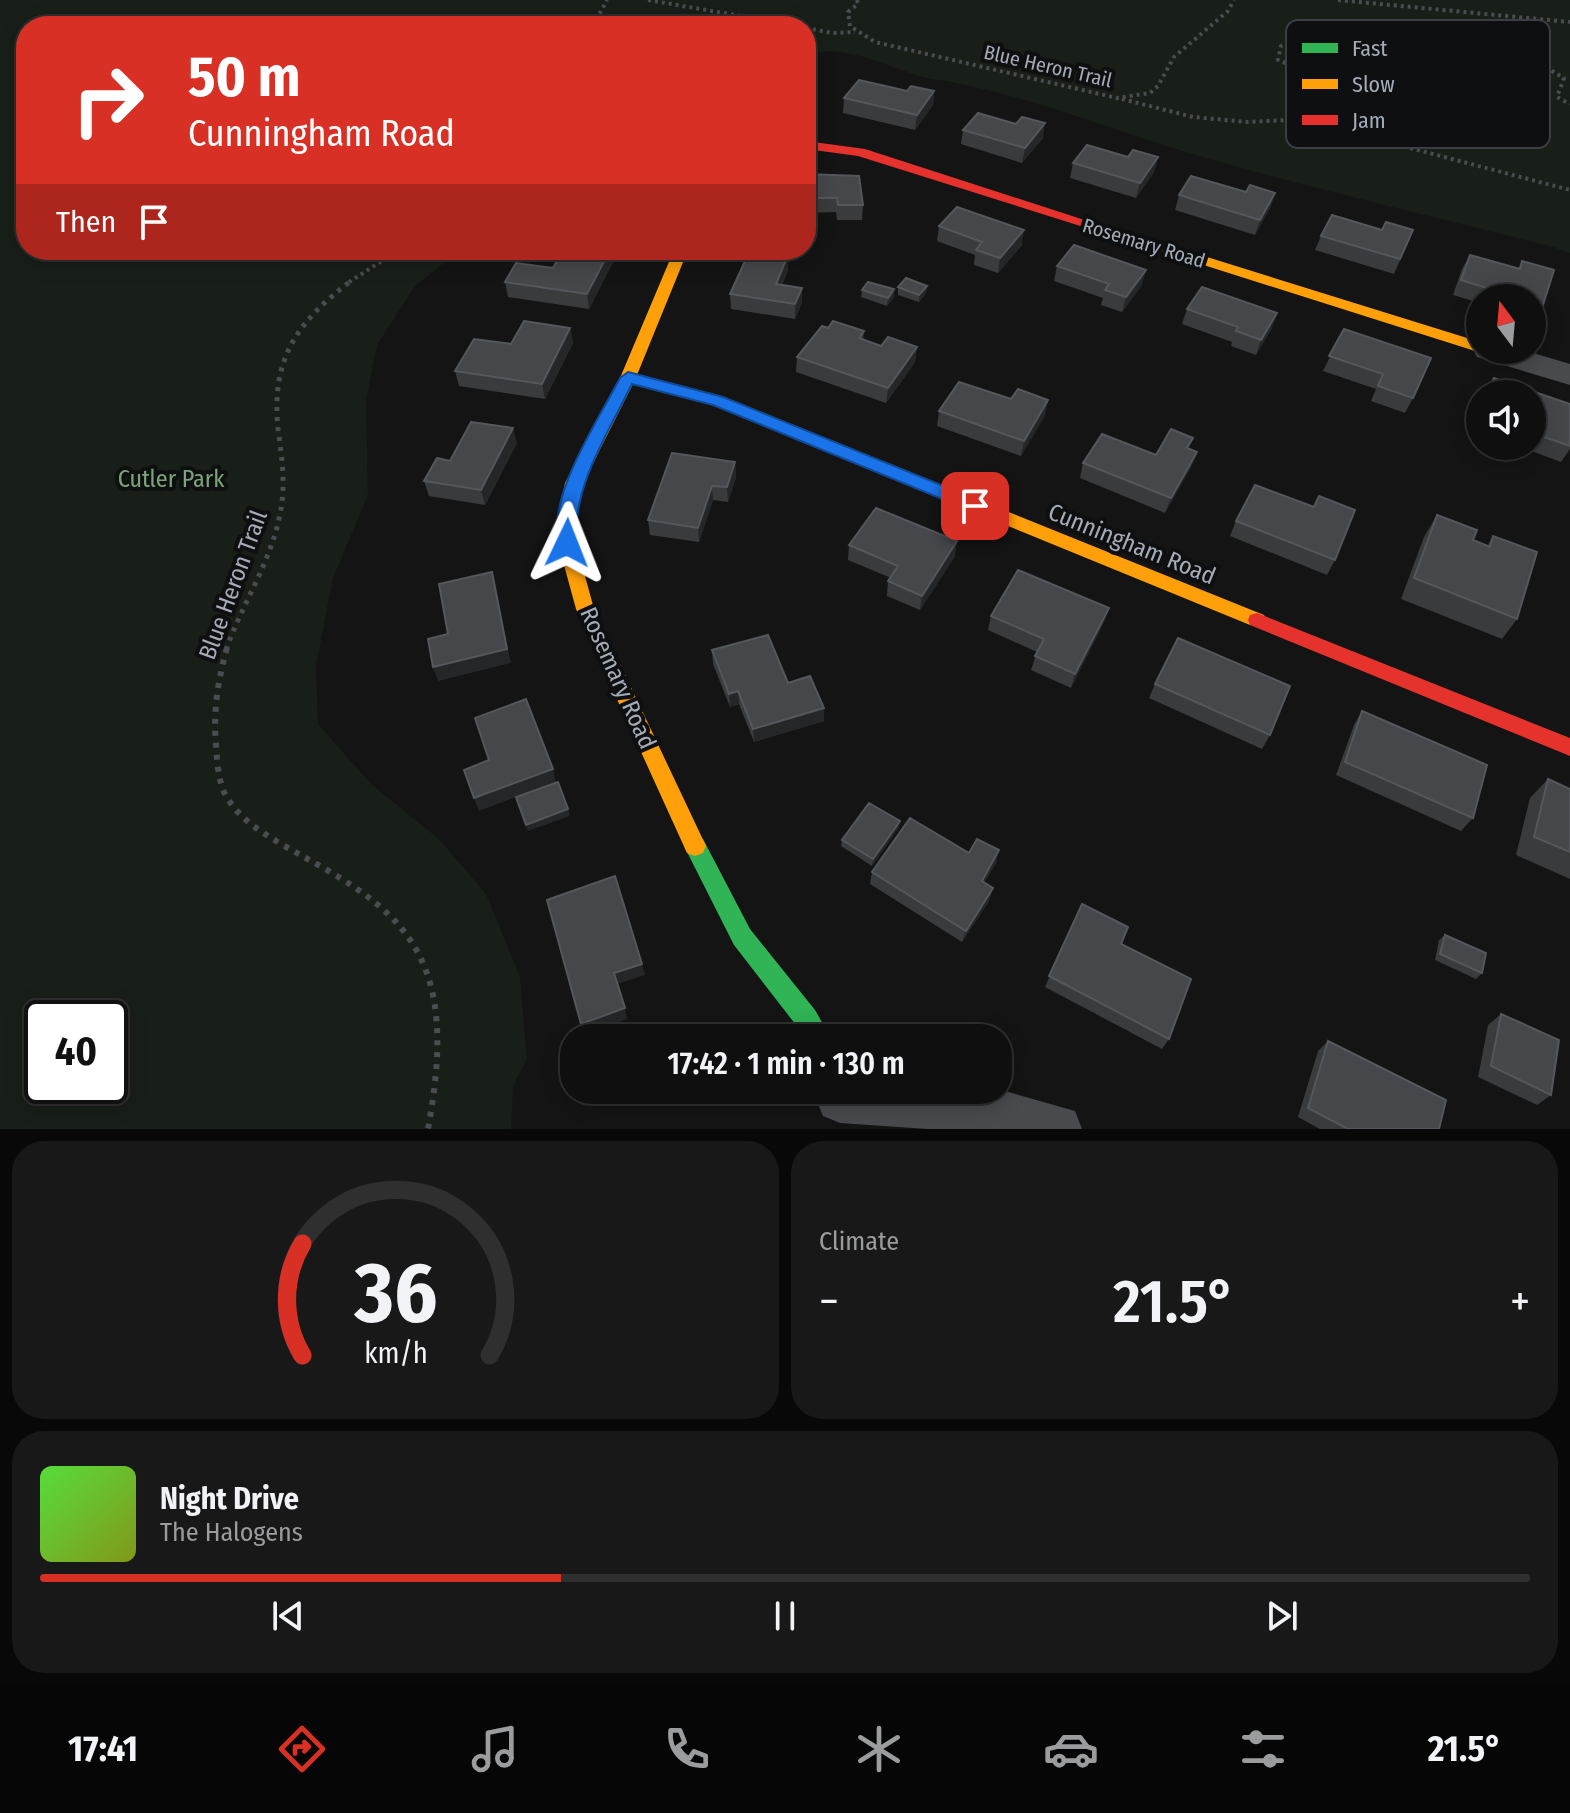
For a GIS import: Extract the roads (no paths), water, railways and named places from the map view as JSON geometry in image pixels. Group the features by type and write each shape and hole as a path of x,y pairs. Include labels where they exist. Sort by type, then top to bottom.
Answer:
{"street":[{"name":"Rosemary Road","path":"816,146 860,152 1466,343"},
{"name":"Rosemary Road","path":"677,260 628,378 582,464 569,503 567,543 577,585 723,907 740,937 812,1024"},
{"path":"1534,364 1570,375"},
{"name":"Cunningham Road","path":"628,378 718,401 1570,747"},
{"path":"838,1106 923,1104 986,1112 1057,1129"}],"park label":[{"name":"Cutler Park","path":"171,479"}]}
